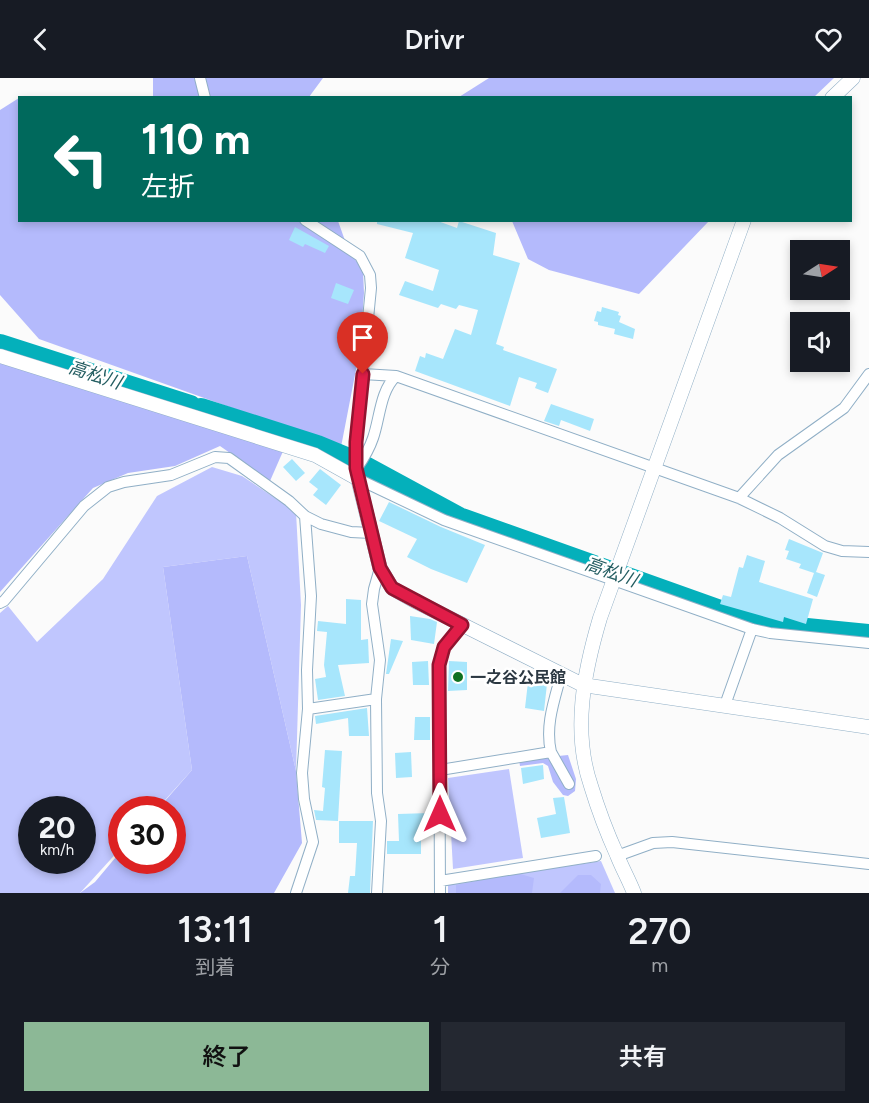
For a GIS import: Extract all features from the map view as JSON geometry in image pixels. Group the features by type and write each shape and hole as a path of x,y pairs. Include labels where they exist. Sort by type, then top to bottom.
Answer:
{"street":[{"path":"200,78 204,96"},
{"path":"834,96 853,78"},
{"path":"308,222 360,256 370,274 371,288 356,442 357,474 380,568 392,588 583,685 869,727"},
{"path":"634,893 617,856 590,784 584,752 583,685 591,650 616,575 743,222"},
{"path":"0,356 315,455 357,474 444,520 616,575 752,629 770,633 869,643"},
{"path":"363,374 396,376 655,467 739,498 780,518 825,546 842,551 869,552"},
{"path":"739,498 778,455 844,408 869,374"},
{"path":"357,474 373,439 387,384 396,376"},
{"path":"0,603 84,506 108,487 124,482 171,475 215,457 230,458 289,501 305,516 321,524 371,533"},
{"path":"296,893 313,842 304,799 302,773 308,709 307,670 311,596 305,516"},
{"path":"377,893 381,821 377,793 376,699 380,660 372,604 380,568"},
{"path":"440,893 439,665 444,647 462,625"},
{"path":"725,705 752,629"},
{"path":"561,675 550,717 548,740 551,752 569,784"},
{"path":"308,709 376,699"},
{"path":"440,770 551,752"},
{"path":"617,856 653,843 672,842 869,864"},
{"path":"440,881 596,856"}],"shaded area":[{"path":"153,78 323,78 310,96 153,96"},
{"path":"489,78 834,78 815,96 461,96"},
{"path":"18,99 18,222 338,222 348,249 363,271 364,293 360,349 341,447 39,339 0,295 0,110"},
{"path":"512,222 708,222 639,294 549,270 528,259"},
{"path":"0,342 62,375 284,449 270,481 220,446 175,466 128,473 93,488 0,592"},
{"path":"212,467 242,476 296,512 301,605 296,771 247,556 163,567 192,770 169,796 108,796 108,862 80,893 0,893 0,613 8,606 37,642 103,579 157,496"},
{"path":"247,556 296,771 302,843 274,893 80,893 95,882 108,866 108,874 186,874 186,796 169,796 192,770 163,567"},
{"path":"568,755 576,779 575,791 568,796 563,795 553,782 548,766 543,763 520,766 519,760"},
{"path":"509,769 523,858 453,869 448,778"},
{"path":"601,861 615,893 448,893 448,884"},
{"path":"517,873 534,878 532,893 456,893 456,885"},
{"path":"578,875 591,875 601,884 600,893 560,893"}],"building":[{"path":"377,222 440,222 457,228 459,222 462,222 496,233 493,255 520,263 496,344 504,347 503,350 557,369 548,393 535,388 537,383 519,377 510,406 415,371 420,356 425,358 426,353 443,359 455,329 471,335 478,310 459,305 456,309 441,304 438,308 399,295 405,281 433,291 439,270 405,258 413,233 377,224"},
{"path":"295,227 329,246 325,253 305,244 303,247 289,240"},
{"path":"336,283 354,290 348,304 331,298"},
{"path":"602,307 619,312 618,315 621,316 619,322 635,329 633,339 614,334 615,329 598,325 598,322 594,321 597,311 601,312"},
{"path":"551,404 594,419 590,431 561,420 559,426 544,421"},
{"path":"292,459 305,473 296,481 283,467"},
{"path":"320,469 341,485 326,505 313,495 318,489 309,482"},
{"path":"389,502 485,545 467,583 407,557 417,539 379,521"},
{"path":"789,539 823,553 816,572 825,575 817,597 807,593 814,573 799,568 801,564 786,559 789,551 785,550"},
{"path":"747,555 765,561 759,582 813,599 806,624 784,617 783,622 720,604 723,595 731,597 739,567 743,568"},
{"path":"346,599 361,600 361,640 368,639 369,663 338,665 345,696 318,700 315,679 326,677 324,665 327,632 317,631 318,621 346,624"},
{"path":"410,616 437,622 434,644 411,640"},
{"path":"391,639 403,641 389,674 386,674"},
{"path":"428,661 429,685 413,685 412,662"},
{"path":"449,661 467,662 467,690 448,691"},
{"path":"528,682 547,684 544,711 525,708"},
{"path":"367,708 369,736 349,736 348,718 316,724 315,716"},
{"path":"415,717 430,717 430,740 414,740"},
{"path":"325,750 342,751 338,821 316,820 314,810 323,811"},
{"path":"411,752 412,777 396,778 395,753"},
{"path":"543,765 544,779 523,784 521,768"},
{"path":"564,797 570,833 541,838 537,818 556,814 553,798"},
{"path":"430,813 430,827 421,827 421,854 387,854 387,841 399,841 398,814"},
{"path":"339,821 373,821 370,893 348,893 350,876 355,876 357,843 339,843"}],"waterway":[{"name":"高松川","path":"0,345 190,406"},
{"name":"高松川","path":"201,409 317,446 346,458"},
{"name":"高松川","path":"365,467 459,518 757,624 869,635"}],"place":[{"name":"一之谷公民館","path":"458,677"}],"route":[{"path":"363,374 356,442 356,468 380,568 392,588 462,625 444,647 439,665 440,814"}]}
